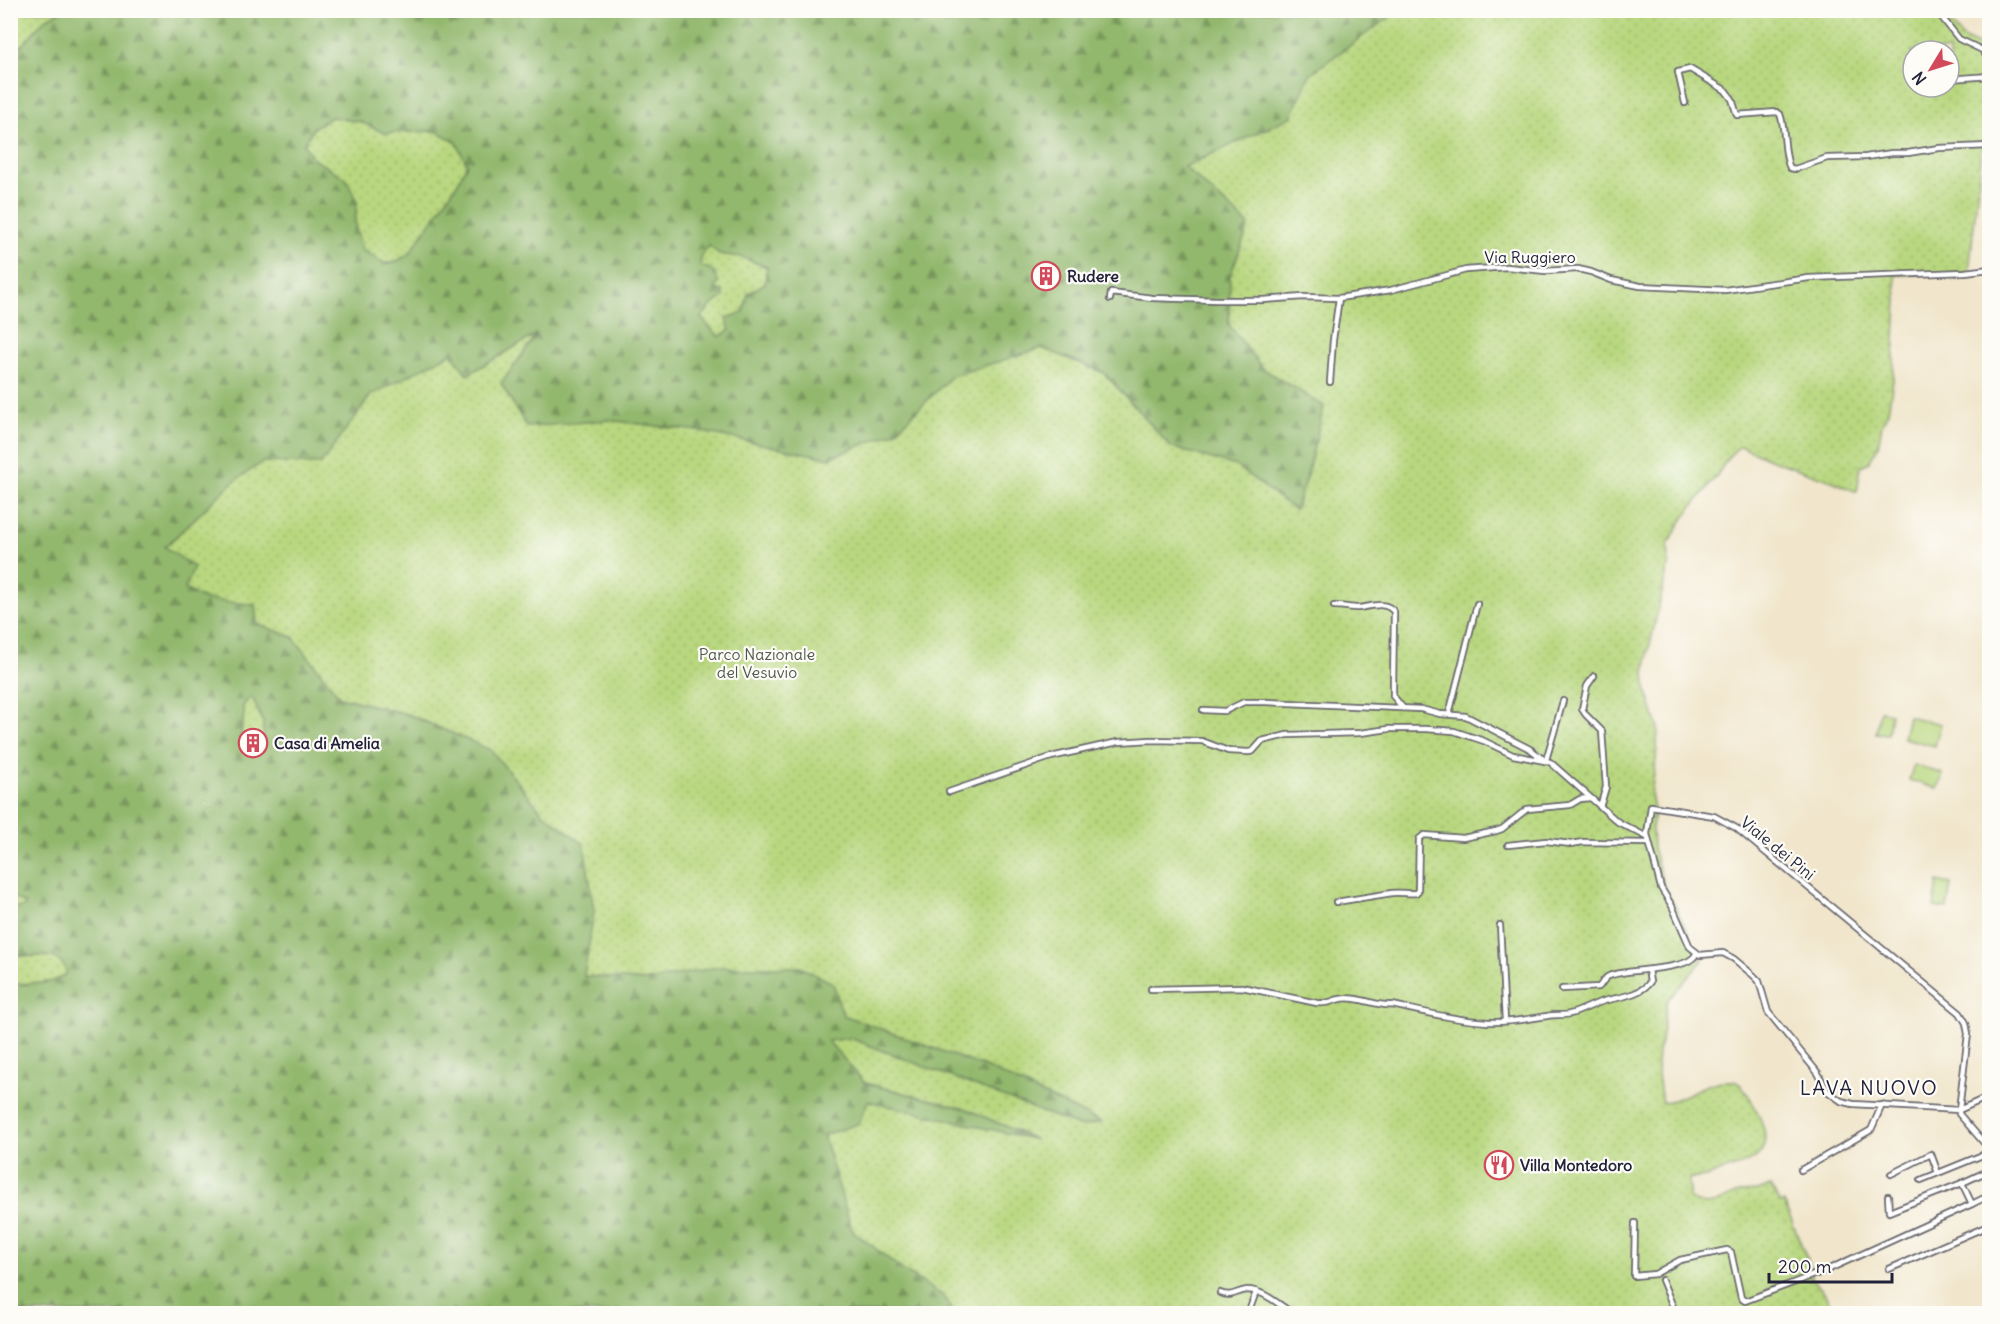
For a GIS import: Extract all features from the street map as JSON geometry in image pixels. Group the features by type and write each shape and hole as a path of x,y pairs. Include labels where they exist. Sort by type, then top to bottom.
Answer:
{"street":[{"path":"1936,10 1959,39 1982,50 1989,61"},
{"path":"1685,103 1678,72 1690,69 1725,90 1732,99 1737,115 1777,112 1780,114 1788,164 1790,168 1795,169 1827,158 1866,157 1939,148 1989,147"},
{"path":"1961,78 1989,76"},
{"name":"Via Ruggiero","path":"1110,299 1111,293 1152,298 1218,300 1339,298 1391,290 1466,270 1507,267 1545,271 1578,269 1611,280 1640,286 1725,290 1809,278 1989,269"},
{"path":"1330,382 1339,298"},
{"path":"1449,714 1477,604"},
{"path":"1334,606 1358,608 1370,605 1389,606 1392,609 1393,690 1395,699 1403,708"},
{"path":"1594,676 1587,686 1582,707 1586,715 1602,730 1606,787 1600,807"},
{"path":"1545,760 1563,701"},
{"path":"1203,710 1225,711 1244,702 1403,708 1466,716 1530,749 1600,807 1648,840"},
{"path":"949,792 1051,757 1119,742 1151,740 1202,741 1228,751 1248,752 1253,751 1262,741 1287,735 1426,729 1454,731 1484,741 1513,755 1526,759 1545,760"},
{"path":"1335,902 1356,897 1418,892 1419,839 1424,835 1463,838 1496,831 1531,807 1570,805 1590,798"},
{"name":"Viale dei Pini","path":"1696,954 1690,947 1672,906 1661,888 1648,840 1652,806 1714,816 1726,822 1745,835 1960,1014 1966,1023 1968,1034 1959,1110"},
{"path":"1508,845 1546,841 1571,844 1648,840"},
{"path":"1500,925 1505,1021"},
{"path":"1562,989 1599,987 1610,976 1690,961 1696,954 1723,953 1753,975 1762,989 1768,1012 1818,1073 1830,1095 1841,1101 1959,1110 1989,1096"},
{"path":"1152,989 1242,987 1317,1003 1330,1004 1339,999 1368,1001 1448,1017 1488,1022 1525,1020 1557,1014 1567,1015 1585,1010 1601,1002 1631,994 1649,983 1648,970"},
{"path":"1801,1170 1871,1130 1882,1105"},
{"path":"1921,1180 1989,1151 1961,1117 1959,1110"},
{"path":"1891,1174 1931,1154 1938,1173"},
{"path":"1888,1196 1890,1212 1989,1170"},
{"path":"1962,1183 1972,1204"},
{"path":"1635,1223 1634,1276 1655,1274 1680,1260 1727,1250 1731,1252 1741,1298 1745,1301 1827,1270 1989,1196"},
{"path":"1889,1269 1989,1225"},
{"path":"1662,1281 1676,1314"},
{"path":"1220,1293 1228,1296 1247,1290 1261,1293 1294,1314"},
{"path":"1248,1314 1256,1292"}],"green space":[{"path":"63,10 1398,11 1310,74 1291,117 1184,167 1249,225 1230,276 1229,325 1263,369 1324,406 1307,475 1295,510 1236,466 1171,447 1104,373 1042,348 952,376 895,432 829,458 698,431 608,420 527,427 501,384 537,334 467,375 452,353 371,395 321,464 263,462 232,483 165,547 194,567 185,589 203,599 255,605 257,624 293,637 340,697 410,715 491,750 542,812 584,844 594,911 584,976 648,981 717,967 800,967 833,983 843,1015 985,1067 1101,1122 1081,1127 850,1038 828,1041 865,1083 967,1109 1036,1140 868,1101 858,1124 823,1135 852,1230 904,1271 942,1295 955,1313 11,1313 11,985 46,983 67,973 62,964 49,956 25,956 11,950 11,908 23,907 26,904 10,896 10,59 45,19","holes":["332,117 361,122 384,133 436,131 456,142 467,164 457,184 409,254 394,263 384,263 362,250 355,225 357,202 346,178 313,159 304,144 314,127","709,246 719,254 741,257 767,267 765,283 748,294 743,313 726,318 730,330 719,337 701,318 711,306 724,297 723,291 715,289 719,282 712,270 700,265 702,254","250,697 253,699 263,723 264,746 260,751 247,750 240,740 243,706"]},
{"name":"Parco Nazionale del Vesuvio","path":"10,11 1940,11 1963,38 1984,48 1989,58 1989,148 1982,148 1969,273 1895,275 1897,299 1893,380 1888,412 1882,424 1878,447 1869,462 1861,466 1857,492 1740,446 1730,455 1685,516 1668,544 1669,562 1645,674 1647,692 1658,727 1651,794 1654,810 1653,848 1665,889 1695,949 1703,960 1667,1001 1657,1067 1662,1103 1714,1083 1732,1081 1743,1088 1755,1106 1765,1137 1761,1152 1752,1160 1708,1176 1689,1178 1689,1198 1704,1205 1711,1204 1736,1194 1770,1186 1781,1203 1784,1202 1810,1266 1811,1278 1824,1292 1834,1313 11,1313"},
{"path":"1880,711 1891,713 1888,734 1876,733"},
{"path":"1908,716 1941,724 1935,746 1903,738"},
{"path":"1914,765 1943,774 1938,789 1909,780"},
{"path":"1938,882 1951,884 1947,909 1934,907"}],"place":[{"name":"Rudere","path":"1046,276"},
{"name":"Casa di Amelia","path":"253,743"},
{"name":"Villa Montedoro","path":"1499,1165"}],"district":[{"name":"LAVA NUOVO","path":"1869,1088"}]}
